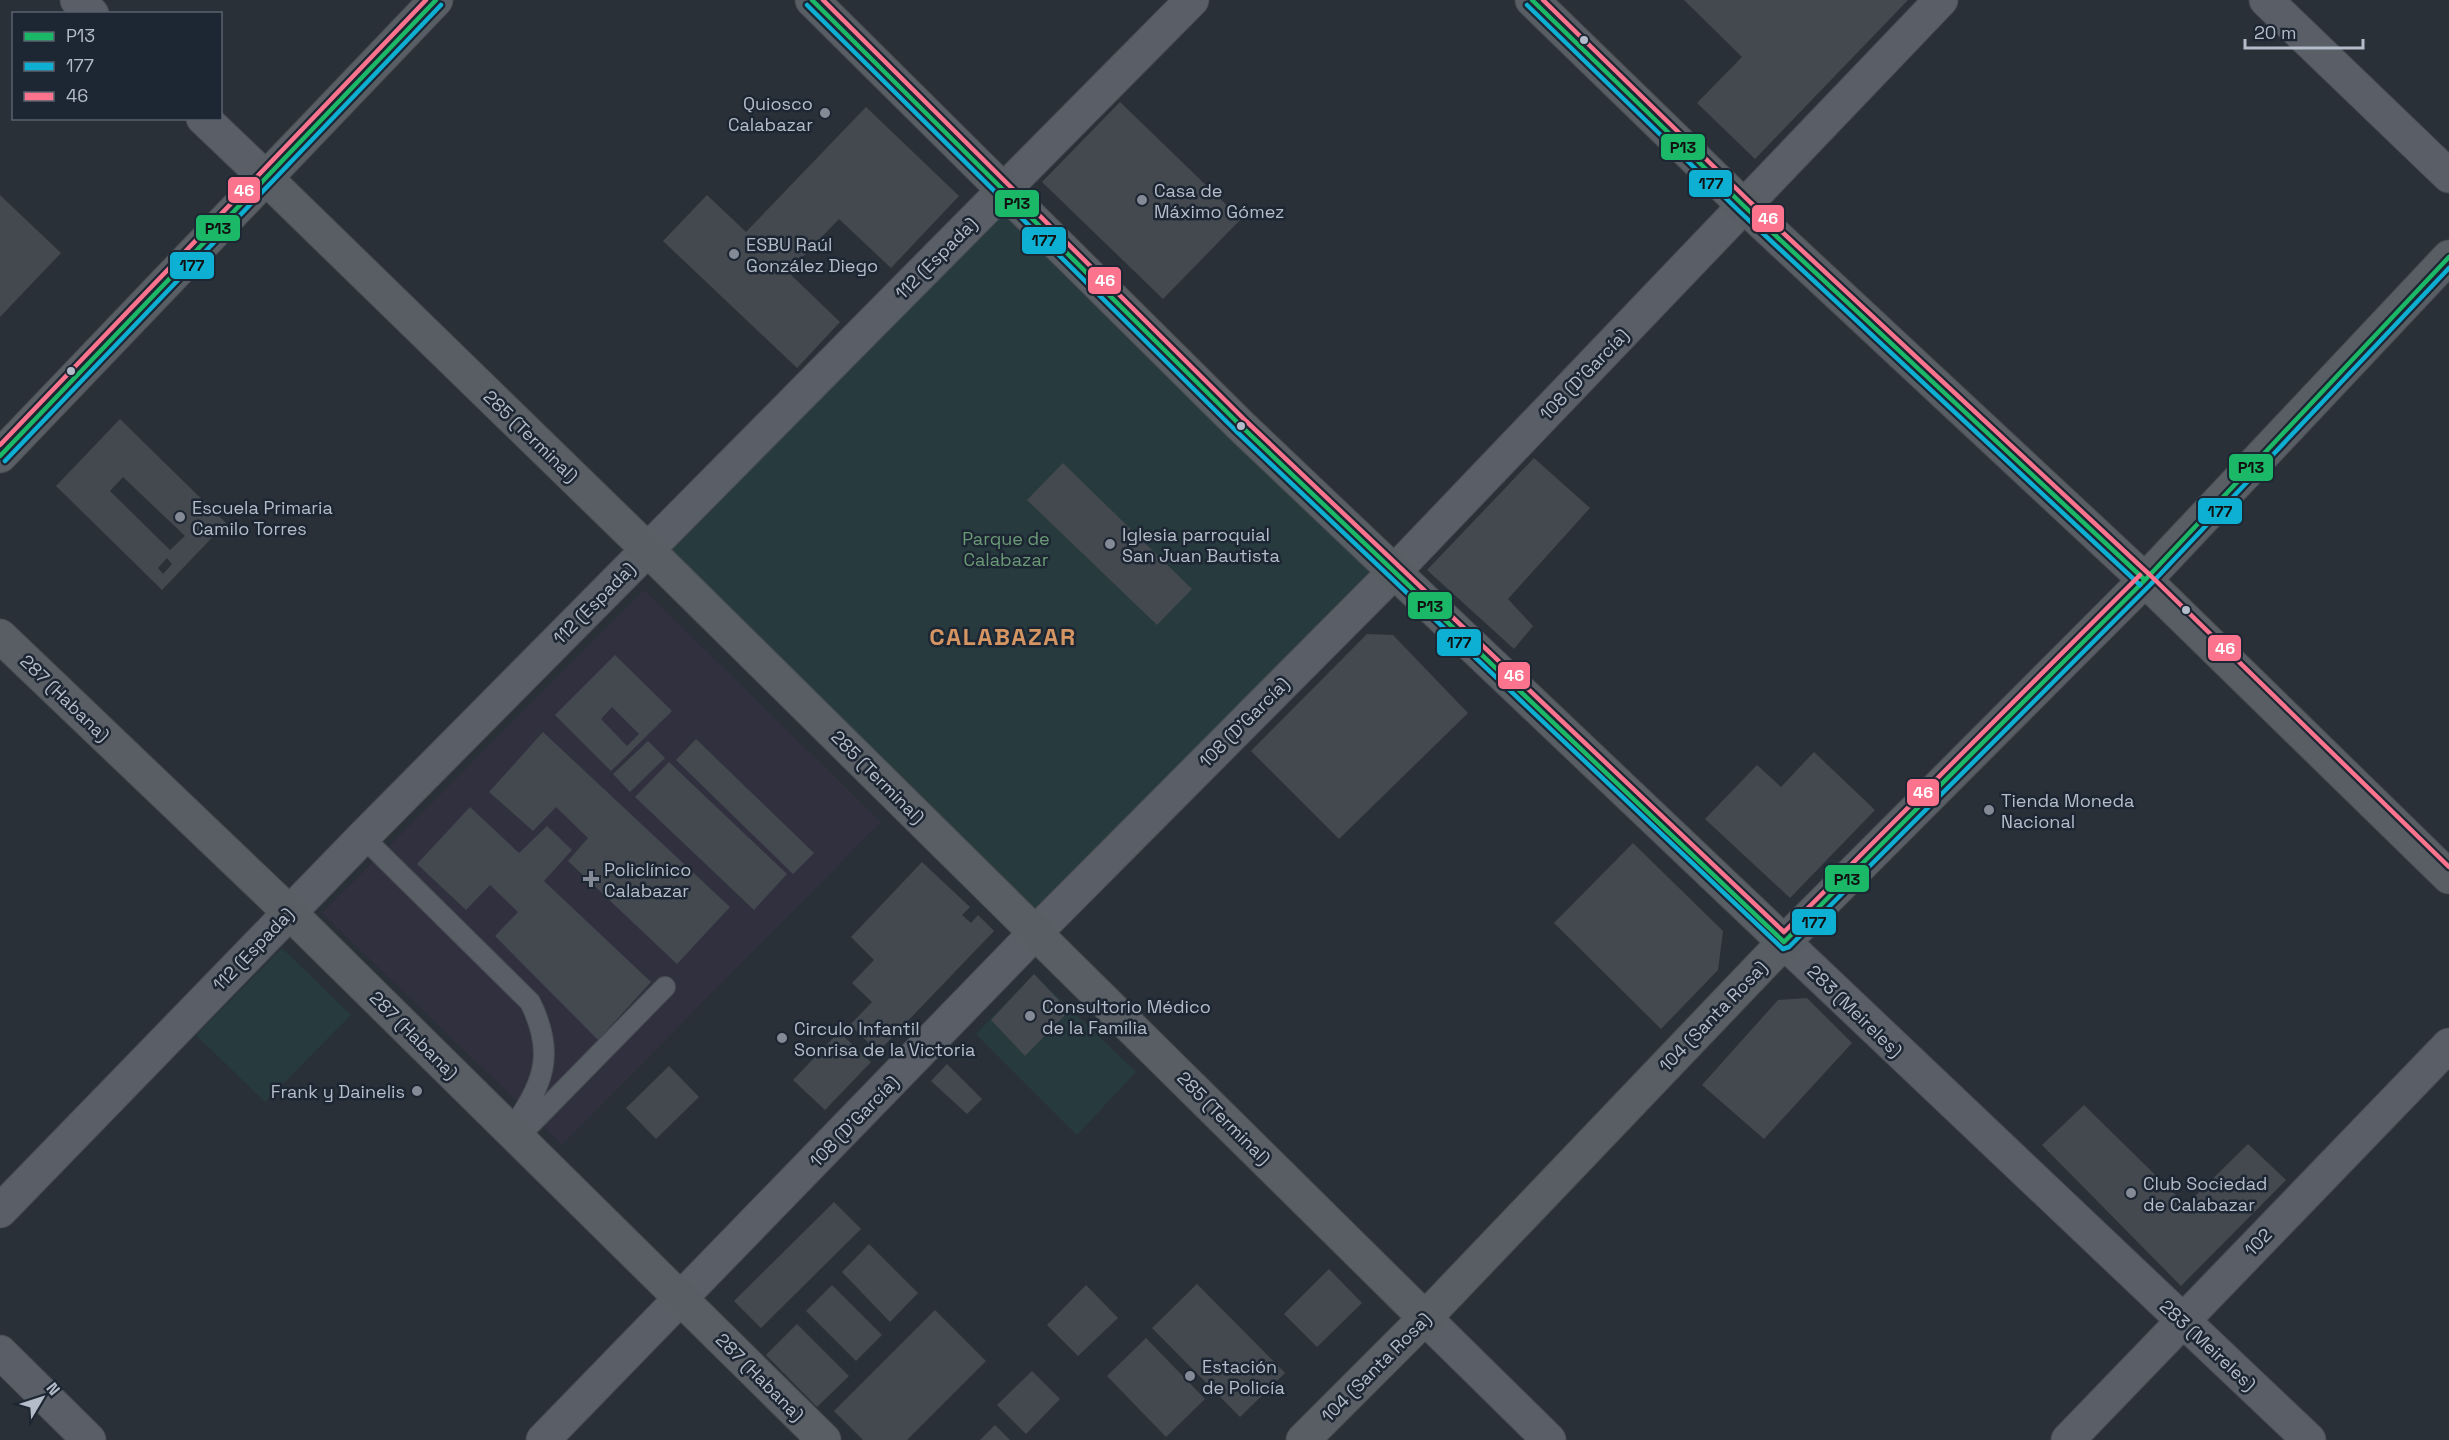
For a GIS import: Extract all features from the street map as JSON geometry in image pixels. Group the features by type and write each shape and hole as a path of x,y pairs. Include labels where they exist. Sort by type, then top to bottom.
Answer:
{"main road":[{"path":"0,456 436,0"},
{"name":"283 (Meireles)","path":"812,0 1241,426 1393,573 1784,942"},
{"path":"1532,0 1745,207 2145,580 2449,877"},
{"name":"285 (Terminal)","path":"267,179 647,549 1425,1318"},
{"name":"104 (Santa Rosa)","path":"1303,1440 1425,1318 1784,942 2145,580 2449,256"},
{"name":"287 (Habana)","path":"0,636 289,912 824,1440"}],"street":[{"path":"77,0 90,12"},
{"name":"112 (Espada)","path":"0,1211 289,912 1192,0"},
{"name":"108 (D'García)","path":"543,1440 1036,932 1393,573 1941,0"},
{"path":"2266,0 2449,176"},
{"name":"285 (Terminal)","path":"205,120 267,179"},
{"name":"283 (Meireles)","path":"1784,942 2309,1440"},
{"name":"102","path":"2068,1440 2449,1045"},
{"name":"285 (Terminal)","path":"1425,1318 1549,1440"},
{"path":"0,1352 89,1440"}],"lane":[{"path":"363,837 530,1002 535,1011 540,1021 544,1071 515,1134"},
{"path":"515,1134 665,987"}],"shaded area":[{"name":"Policlínico Calabazar","path":"644,590 881,822 562,1145 322,913"}],"green space":[{"name":"Parque de Calabazar","path":"1004,189 1393,573 1036,932 647,549"},
{"path":"282,948 351,1015 265,1102 196,1035"},
{"path":"1034,974 1136,1072 1077,1135 976,1034"}],"building":[{"path":"1684,0 1908,0 1755,159 1697,103 1742,57"},
{"name":"Casa de Máximo Gómez","path":"1120,102 1241,219 1163,299 1042,182"},
{"path":"866,107 959,196 891,268 839,219 788,272 840,322 797,368 663,241 707,195 746,232"},
{"path":"0,195 61,253 0,317"},
{"path":"120,419 226,523 162,590 56,486","holes":["123,477 185,536 170,550 110,491","167,558 172,564 163,574 158,568"]},
{"path":"1534,458 1590,508 1508,599 1533,626 1514,649 1427,570"},
{"name":"Iglesia parroquial San Juan Bautista","path":"1063,463 1192,589 1157,625 1027,500"},
{"path":"1367,634 1393,635 1468,713 1339,839 1251,751"},
{"path":"615,655 672,711 611,771 555,715","holes":["612,707 639,734 627,746 601,719"]},
{"path":"543,732 730,907 677,964 568,861 588,838 556,807 533,831 489,792"},
{"path":"696,739 814,853 793,874 676,760"},
{"path":"648,741 665,758 630,792 613,774"},
{"path":"1814,752 1875,810 1790,898 1705,819 1757,765 1781,787"},
{"path":"669,762 787,874 754,910 635,797"},
{"path":"470,807 519,853 547,826 572,850 544,881 651,982 598,1040 495,936 518,912 490,885 466,910 417,864"},
{"path":"1633,843 1723,931 1718,970 1661,1029 1554,923"},
{"path":"922,862 970,907 962,915 971,923 978,915 994,931 878,1052 850,1025 872,1002 852,983 874,960 851,937"},
{"name":"Consultorio Médico de la Familia","path":"1034,974 1069,1011 1025,1056 991,1020"},
{"path":"1807,998 1852,1043 1764,1139 1702,1085 1778,1000"},
{"path":"839,1032 871,1062 825,1110 793,1080"},
{"path":"947,1064 982,1099 967,1114 931,1081"},
{"path":"669,1066 699,1097 656,1139 626,1108"},
{"name":"Club Sociedad de Calabazar","path":"2084,1105 2186,1205 2248,1144 2286,1180 2181,1286 2042,1145"},
{"path":"834,1202 861,1229 761,1328 734,1301"},
{"path":"869,1244 918,1293 890,1322 842,1272"},
{"path":"1329,1269 1362,1303 1317,1347 1284,1314"},
{"path":"1197,1284 1285,1373 1240,1417 1152,1328"},
{"path":"832,1285 882,1335 856,1361 806,1311"},
{"path":"1086,1285 1118,1318 1078,1356 1047,1325"},
{"path":"935,1310 986,1361 907,1440 863,1440 834,1411"},
{"path":"797,1324 849,1376 817,1407 766,1355"},
{"path":"1146,1338 1205,1399 1166,1437 1107,1376"},
{"path":"1032,1371 1060,1399 1026,1434 997,1405"},
{"path":"995,1425 1010,1440 980,1440"}],"transit line":[{"name":"46","path":"0,445 426,0"},
{"name":"P13","path":"0,456 436,0"},
{"name":"P13","path":"812,0 1241,426 1784,942 2145,580 2449,257"},
{"name":"46","path":"823,0 1246,421 1784,932 2140,575"},
{"name":"P13","path":"1532,0 1745,207 2145,580"},
{"name":"46","path":"1543,0 1750,202 2150,575 2449,867"},
{"name":"177","path":"5,461 441,5"},
{"name":"177","path":"807,5 1236,431 1783,949 1789,947 2150,585 2449,268"},
{"name":"177","path":"1527,5 1740,212 2140,585"}],"place":[{"name":"Quiosco Calabazar","path":"825,113"},
{"name":"Casa de Máximo Gómez","path":"1142,200"},
{"name":"ESBU Raúl González Diego","path":"734,254"},
{"name":"Escuela Primaria Camilo Torres","path":"180,517"},
{"name":"Iglesia parroquial San Juan Bautista","path":"1110,544"},
{"name":"Tienda Moneda Nacional","path":"1989,810"},
{"name":"Policlínico Calabazar","path":"591,879"},
{"name":"Consultorio Médico de la Familia","path":"1030,1016"},
{"name":"Circulo Infantil Sonrisa de la Victoria","path":"782,1038"},
{"name":"Frank y Dainelis","path":"417,1091"},
{"name":"Club Sociedad de Calabazar","path":"2131,1193"},
{"name":"Estación de Policía","path":"1190,1376"}],"district":[{"name":"CALABAZAR","path":"1003,636"}]}
